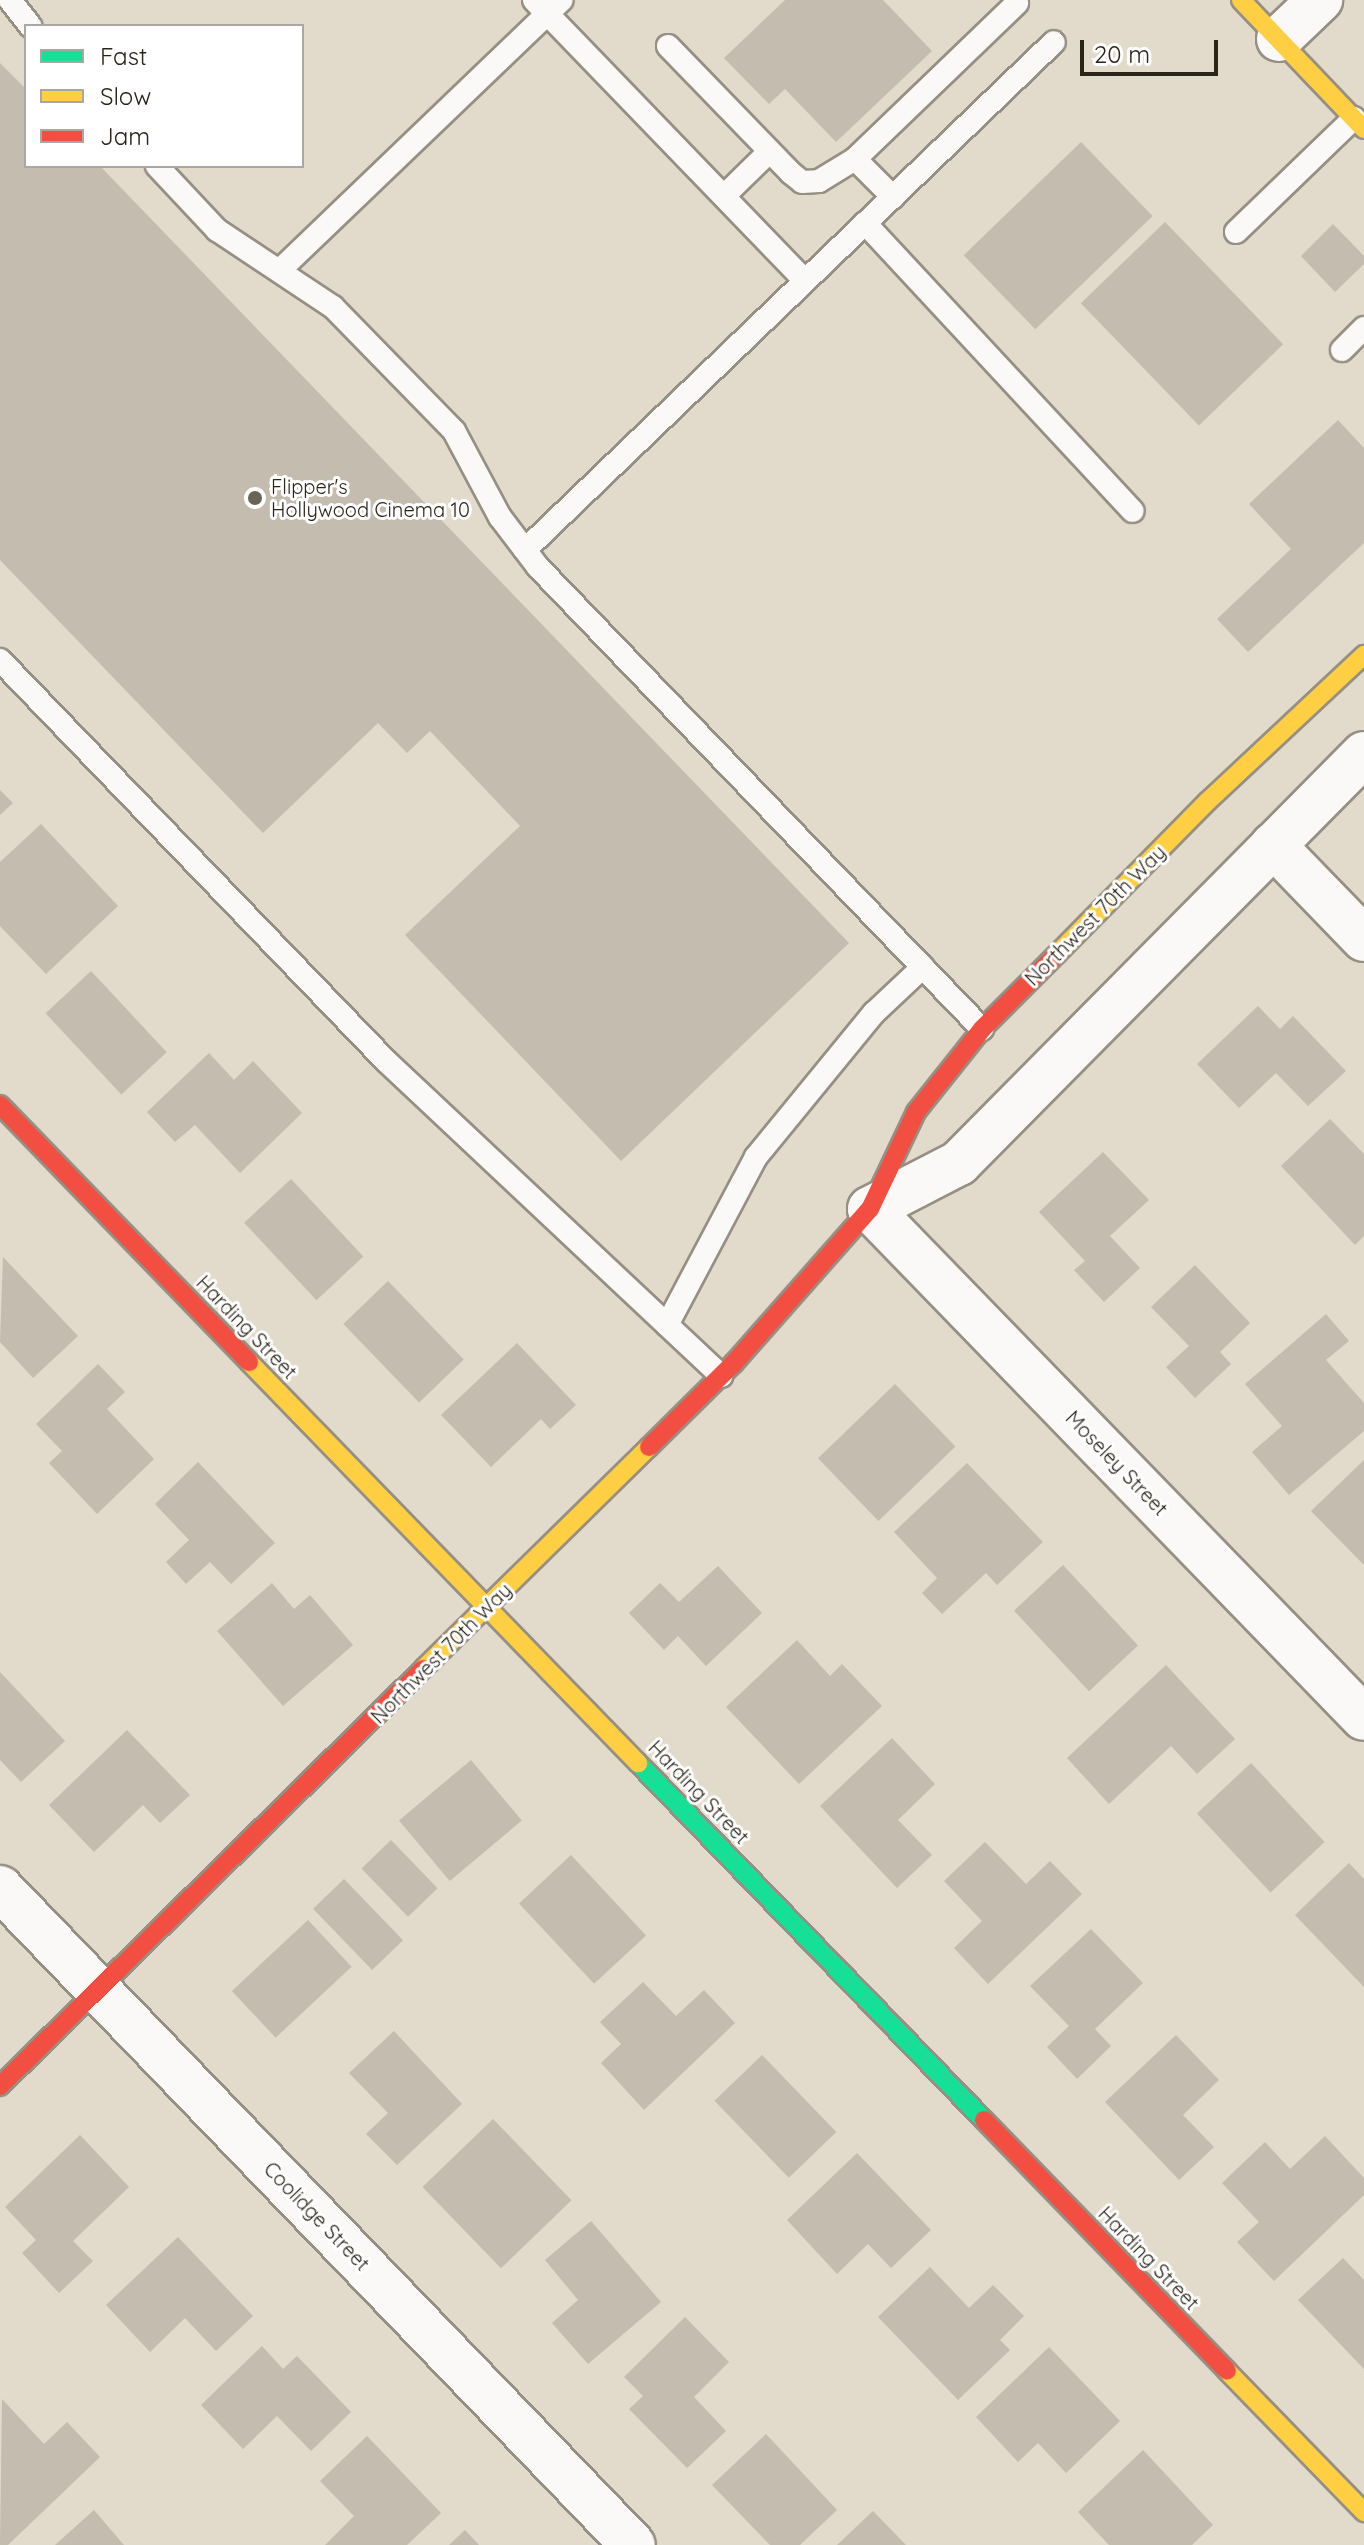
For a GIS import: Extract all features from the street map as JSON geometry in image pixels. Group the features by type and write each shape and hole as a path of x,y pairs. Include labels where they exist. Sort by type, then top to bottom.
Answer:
{"street":[{"path":"1241,0 1359,123"},
{"path":"1279,39 1320,0"},
{"name":"Northwest 70th Way","path":"0,2086 721,1376 870,1209 916,1112 982,1029 1208,801 1364,655"},
{"name":"Northwest 70th Way","path":"870,1209 959,1163 1364,754"},
{"path":"1273,845 1364,939"},
{"name":"Harding Street","path":"0,1105 1364,2512"},
{"name":"Moseley Street","path":"870,1209 1364,1718"},
{"name":"Coolidge Street","path":"0,1888 633,2545"}],"lane":[{"path":"10,0 28,24"},
{"path":"668,46 769,152 802,182 833,177 855,159 1017,3"},
{"path":"280,270 548,5 805,281"},
{"path":"525,550 1054,42"},
{"path":"1236,232 1359,123"},
{"path":"724,196 769,152"},
{"path":"855,159 893,197"},
{"path":"159,168 217,230 333,307 454,431 500,517 525,550 982,1029"},
{"path":"865,223 1133,511"},
{"path":"1342,350 1364,328"},
{"path":"0,660 386,1061 721,1376"},
{"path":"667,1325 756,1157 874,1013 923,967"}],"building":[{"path":"785,0 883,0 932,51 836,142 785,89 769,104 724,58"},
{"path":"0,63 24,87 24,168 102,168 849,943 621,1161 405,935 520,826 430,731 407,753 378,723 263,833 0,560"},
{"path":"1081,142 1153,216 1035,329 964,255"},
{"path":"1165,222 1283,344 1199,426 1081,303"},
{"path":"1333,224 1364,256 1364,264 1335,292 1301,256"},
{"path":"1338,420 1364,448 1364,543 1248,652 1217,619 1291,549 1249,504"},
{"path":"0,790 13,803 0,815"},
{"path":"41,824 118,906 46,974 0,926 0,862"},
{"path":"91,971 167,1052 121,1094 46,1013"},
{"path":"1258,1006 1280,1029 1293,1016 1346,1071 1308,1106 1276,1073 1239,1108 1197,1064"},
{"path":"209,1053 234,1080 253,1061 302,1113 240,1173 195,1125 175,1142 147,1112"},
{"path":"1330,1119 1364,1154 1364,1236 1355,1245 1281,1166"},
{"path":"1103,1152 1149,1200 1110,1236 1140,1268 1104,1302 1074,1270 1085,1261 1039,1212"},
{"path":"291,1179 363,1257 316,1300 244,1223"},
{"path":"3,1257 78,1336 33,1378 0,1342"},
{"path":"1195,1265 1250,1323 1220,1352 1231,1364 1195,1398 1166,1367 1189,1346 1151,1307"},
{"path":"388,1281 464,1359 419,1402 343,1324"},
{"path":"1326,1314 1349,1341 1326,1360 1364,1403 1364,1431 1289,1495 1252,1452 1282,1426 1245,1384"},
{"path":"517,1343 576,1405 550,1429 541,1419 491,1467 441,1415"},
{"path":"98,1364 125,1392 107,1409 154,1459 97,1514 49,1463 62,1451 36,1424"},
{"path":"895,1384 955,1447 878,1521 818,1458"},
{"path":"1364,1460 1364,1565 1311,1511"},
{"path":"198,1462 275,1543 231,1584 210,1562 186,1584 166,1562 189,1540 155,1504"},
{"path":"967,1463 1043,1542 997,1585 986,1573 942,1614 922,1593 937,1578 894,1532"},
{"path":"1063,1565 1138,1645 1089,1691 1014,1611"},
{"path":"718,1566 762,1613 706,1666 678,1636 664,1650 629,1613 660,1583 679,1602"},
{"path":"272,1583 294,1609 310,1595 353,1645 283,1706 217,1631"},
{"path":"797,1640 830,1676 842,1664 882,1706 799,1784 726,1707"},
{"path":"1166,1665 1235,1739 1197,1774 1171,1746 1109,1804 1067,1758"},
{"path":"0,1672 65,1741 21,1782 0,1760"},
{"path":"127,1730 190,1795 160,1823 143,1805 94,1852 49,1805"},
{"path":"892,1738 935,1784 898,1820 932,1855 897,1888 820,1806"},
{"path":"471,1760 522,1821 450,1881 399,1820"},
{"path":"1251,1763 1325,1842 1271,1892 1197,1813"},
{"path":"391,1840 438,1888 408,1917 362,1868"},
{"path":"985,1842 1026,1884 1050,1861 1082,1894 988,1984 954,1948 982,1921 944,1881"},
{"path":"571,1855 646,1935 594,1984 519,1903"},
{"path":"1349,1863 1364,1879 1364,1987 1295,1915"},
{"path":"344,1879 403,1940 372,1970 313,1909"},
{"path":"308,1920 352,1967 276,2038 232,1991"},
{"path":"1091,1929 1143,1983 1095,2029 1111,2046 1077,2079 1047,2047 1069,2026 1030,1986"},
{"path":"643,1982 676,2016 704,1990 735,2023 644,2110 601,2063 621,2044 600,2022"},
{"path":"394,2031 462,2104 397,2165 366,2134 388,2113 349,2073"},
{"path":"1176,2035 1219,2080 1183,2115 1214,2147 1179,2180 1105,2102"},
{"path":"762,2055 836,2132 789,2178 715,2101"},
{"path":"493,2119 571,2200 501,2268 423,2187"},
{"path":"80,2135 129,2187 73,2241 93,2261 59,2293 22,2253 36,2240 5,2207"},
{"path":"1325,2136 1364,2178 1364,2195 1274,2281 1237,2242 1259,2222 1222,2183 1265,2142 1290,2169"},
{"path":"857,2153 931,2230 891,2268 868,2244 837,2274 787,2220"},
{"path":"591,2221 661,2302 588,2364 552,2323 578,2300 545,2260"},
{"path":"178,2237 253,2316 216,2351 185,2318 150,2352 106,2305"},
{"path":"1343,2258 1364,2280 1364,2369 1298,2300"},
{"path":"930,2267 969,2308 993,2285 1024,2316 1000,2340 1010,2350 958,2400 878,2317"},
{"path":"685,2317 729,2362 694,2397 726,2431 687,2468 629,2409 643,2396 624,2377"},
{"path":"262,2346 283,2369 297,2356 351,2412 311,2451 277,2416 243,2449 201,2405"},
{"path":"1049,2347 1120,2421 1066,2473 1038,2443 1018,2462 976,2417"},
{"path":"2,2399 44,2444 67,2422 100,2457 8,2545 0,2545"},
{"path":"766,2434 837,2510 800,2545 770,2545 712,2485"},
{"path":"367,2436 441,2513 407,2545 325,2545 354,2516 320,2481"},
{"path":"1143,2450 1213,2525 1192,2545 1109,2545 1078,2512"},
{"path":"94,2510 124,2545 55,2545"},
{"path":"873,2511 906,2545 837,2545"},
{"path":"465,2530 479,2545 449,2545"}],"traffic: fast":[{"path":"638,1763 984,2120"}],"traffic: slow":[{"path":"1241,0 1364,129"},
{"path":"1057,954 1208,801 1364,655"},
{"path":"249,1362 638,1763"},
{"path":"423,1669 649,1447"},
{"path":"1227,2371 1364,2512"}],"traffic: jam":[{"path":"649,1447 734,1363 870,1209 916,1112 982,1029 1057,954"},
{"path":"0,1105 249,1362"},
{"path":"0,2086 423,1669"},
{"path":"984,2120 1227,2371"}],"place":[{"name":"Flipper's Hollywood Cinema 10","path":"255,498"}]}
